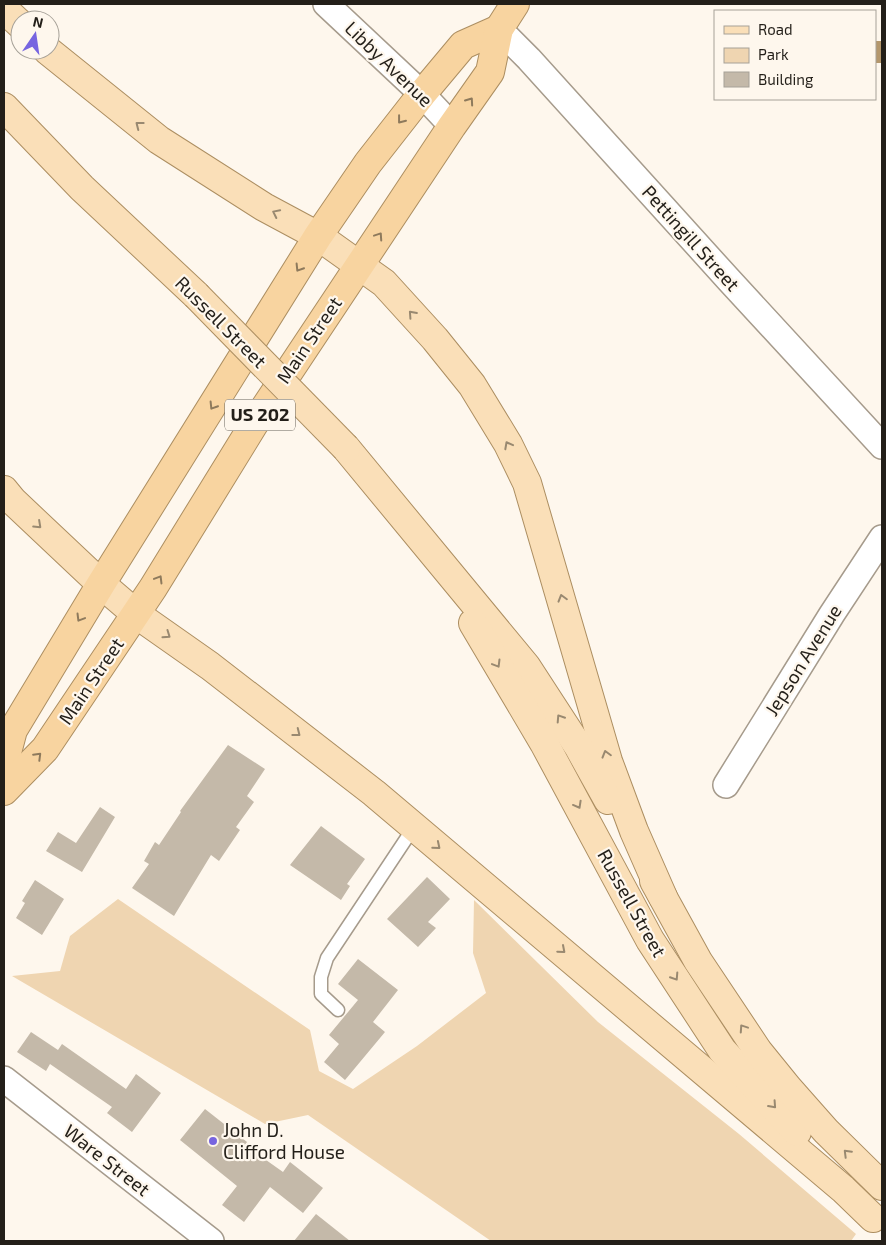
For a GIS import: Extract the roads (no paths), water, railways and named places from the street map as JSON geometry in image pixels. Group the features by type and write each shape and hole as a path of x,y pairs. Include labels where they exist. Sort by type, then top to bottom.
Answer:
{"highway":[{"name":"Main Street","path":"4,791 45,749 158,580 254,424 490,72 499,29 515,4"},
{"name":"Main Street","path":"4,764 12,730 318,236 368,163 463,45 499,29"}],"main road":[{"path":"59,60 159,140 264,207 318,236 384,283 435,339 472,385 508,444 530,492 608,761 634,831 663,897"},
{"name":"Russell Street","path":"4,107 82,188 196,295 346,448 526,666 578,746 698,961 758,1051 826,1131 882,1186"},
{"path":"4,490 13,501 101,584 136,614 210,666 292,728 414,827 843,1189 877,1222"},
{"name":"Russell Street","path":"428,547 544,743 650,940 722,1050 877,1222"}],"street":[{"name":"Libby Avenue","path":"326,4 422,94 452,126"},
{"name":"Pettingill Street","path":"499,29 529,59 722,273 882,446"},
{"name":"Jepson Avenue","path":"726,785 832,614 882,538"},
{"name":"Ware Street","path":"4,1079 211,1241"}],"lane":[{"path":"338,1010 321,994 321,977 328,958 414,827"}],"waterway":[{"path":"876,52 882,52"}],"place":[{"name":"John D. Clifford House","path":"213,1141"}]}
